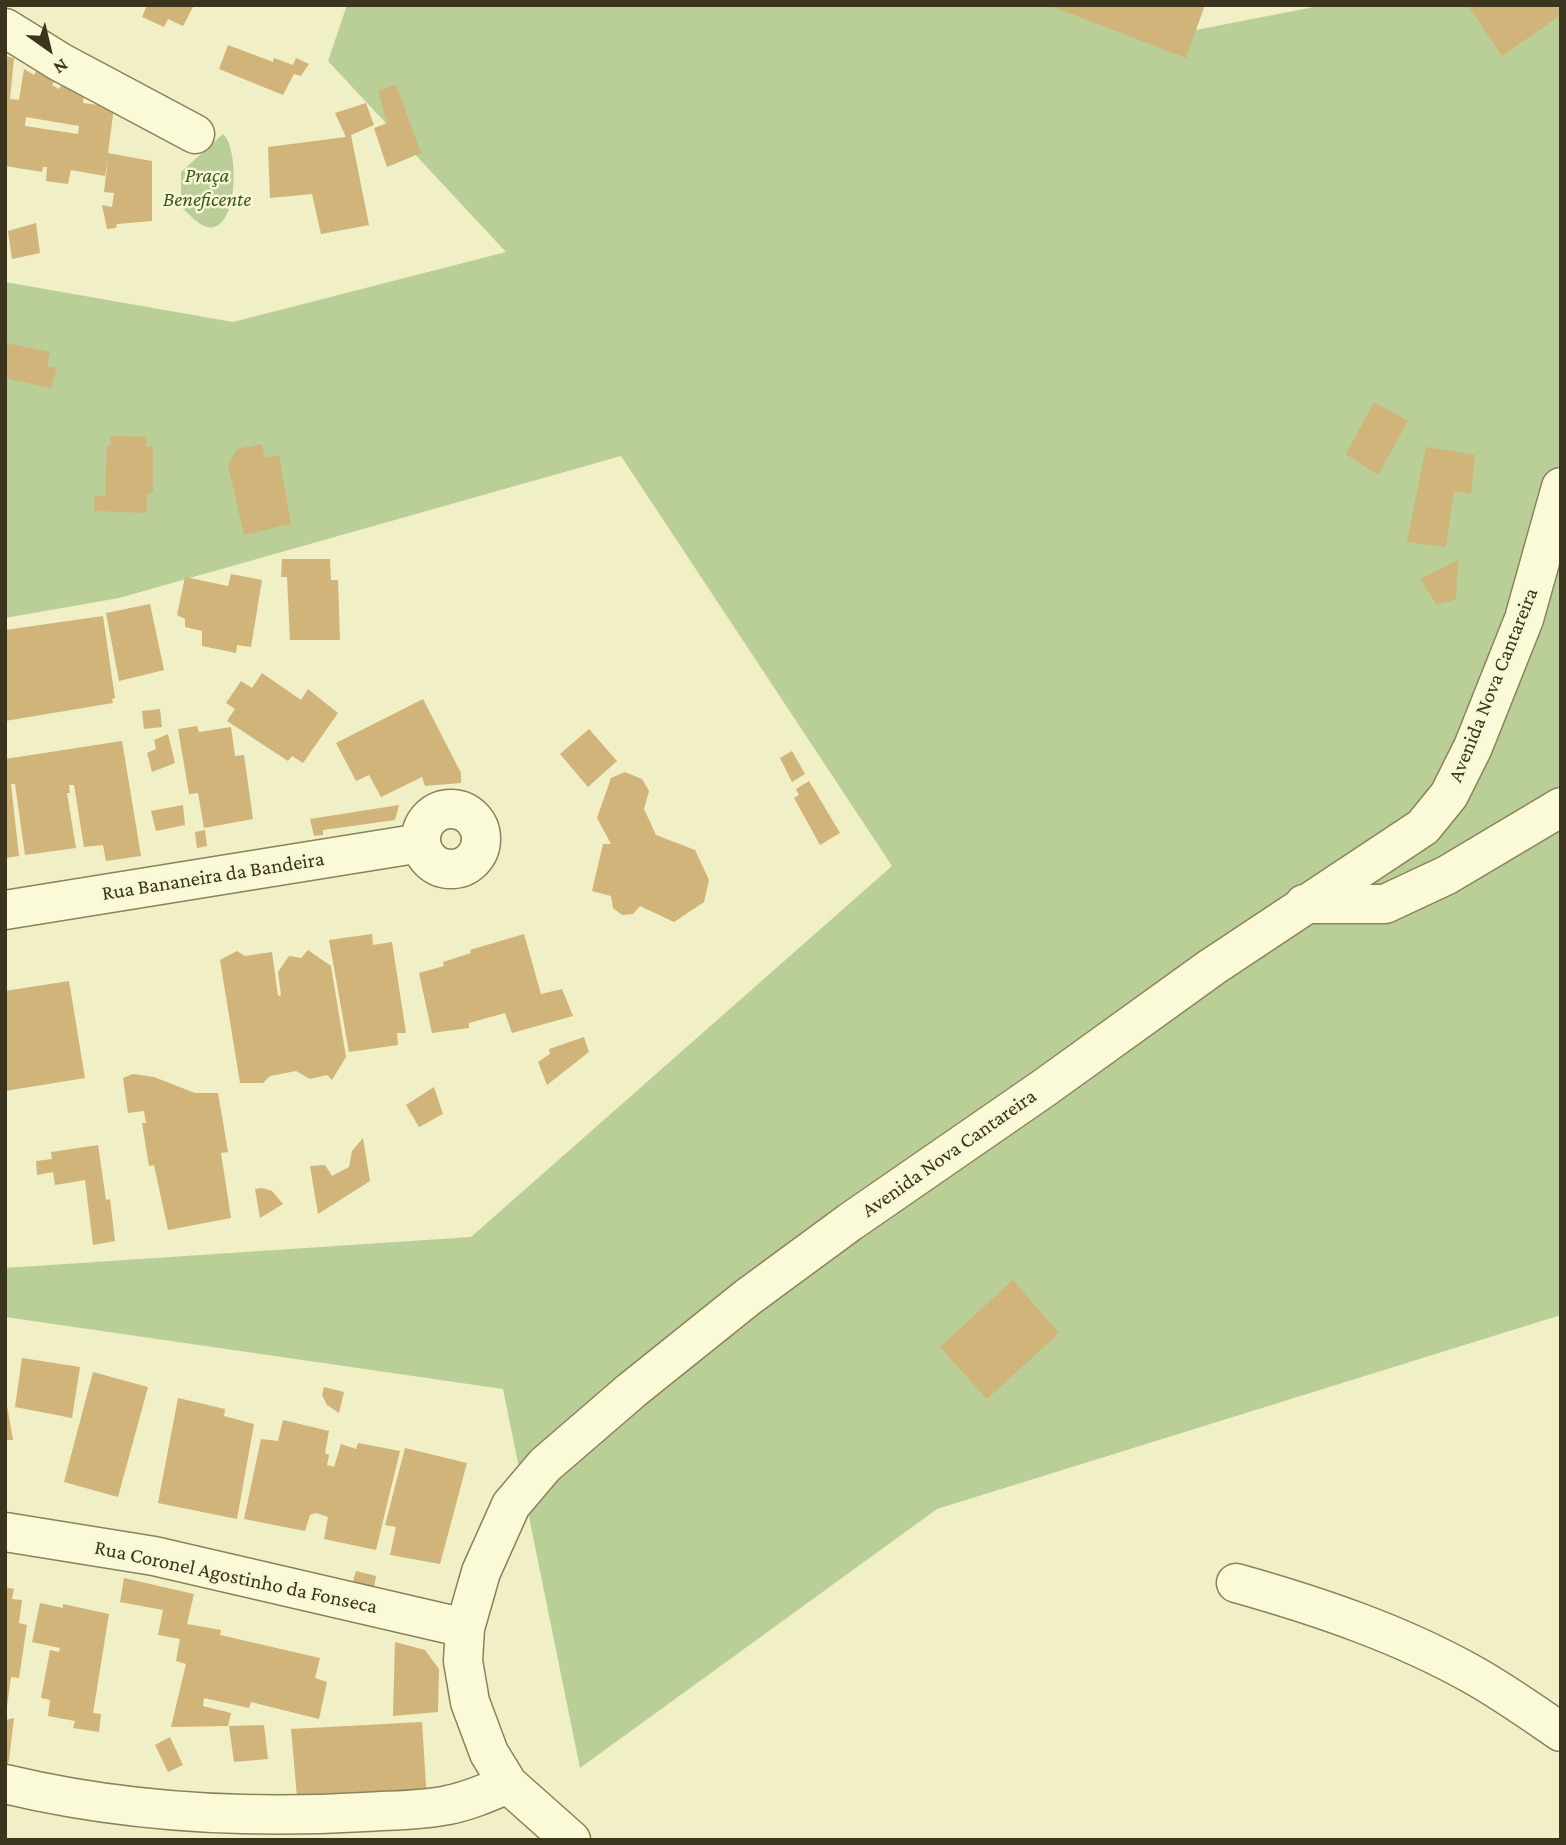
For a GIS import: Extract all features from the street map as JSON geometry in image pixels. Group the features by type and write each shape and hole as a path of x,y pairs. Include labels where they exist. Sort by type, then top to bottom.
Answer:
{"street":[{"path":"5,28 60,62 195,134"},
{"name":"Avenida Nova Cantareira","path":"571,1840 508,1784 489,1753 470,1702 463,1661 465,1628 481,1572 511,1505 545,1465 632,1390 748,1297 850,1222 1304,904 1423,827 1449,795 1473,747 1524,618 1561,488"},
{"path":"1304,904 1385,904 1447,875 1561,807"},
{"name":"Rua Bananeira da Bandeira","path":"5,910 421,843"},
{"name":"Rua Coronel Agostinho da Fonseca","path":"5,1532 154,1556 465,1628"},
{"path":"1236,1583 1319,1606 1394,1637 1475,1676 1561,1732"},
{"path":"5,1784 43,1793 145,1808 246,1815 334,1814 448,1805 508,1784"}],"green space":[{"path":"347,5 1093,5 1160,37 1324,5 1561,5 1561,1315 937,1509 580,1768 503,1389 5,1317 5,1268 471,1237 892,866 621,456 119,598 5,618 5,282 233,322 506,252 328,61"},
{"name":"Praça Beneficente","path":"223,134 229,143 232,157 233,192 223,221 214,227 202,225 181,207 181,172"}],"building":[{"path":"147,5 193,7 183,26 168,19 164,27 142,17"},
{"path":"1048,5 1205,5 1186,58"},
{"path":"1556,5 1561,15 1502,56 1469,7"},
{"path":"228,45 273,62 274,58 293,65 296,58 309,64 301,76 294,74 283,95 219,69"},
{"path":"5,56 14,58 10,99 19,100 24,69 34,75 43,60 62,71 52,85 59,89 68,75 85,86 83,103 114,107 108,153 152,161 152,221 117,224 116,228 107,229 102,205 112,207 114,193 104,192 108,159 105,176 71,170 68,184 46,181 47,167 43,167 42,172 5,166","holes":["26,117 79,126 78,134 25,126"]},
{"path":"396,85 421,153 387,167 374,128 387,123 378,91"},
{"path":"366,103 374,125 351,135 369,225 321,234 312,194 270,198 268,147 346,137 335,113"},
{"path":"36,223 40,253 12,259 8,231"},
{"path":"5,343 50,352 47,366 57,368 51,388 5,378"},
{"path":"1374,402 1408,421 1378,475 1346,454"},
{"path":"110,436 147,437 146,447 153,446 153,492 147,494 147,513 94,511 94,496 105,496 107,446 111,445"},
{"path":"262,444 265,458 279,455 291,524 244,535 228,465 237,449"},
{"path":"1426,447 1475,455 1471,494 1454,491 1446,547 1407,542"},
{"path":"282,559 330,559 331,580 338,580 340,640 290,640 287,577 281,577"},
{"path":"1458,560 1456,599 1437,605 1420,579"},
{"path":"231,574 262,580 251,647 237,645 236,653 202,646 202,631 185,627 185,619 177,615 185,577 228,586"},
{"path":"150,604 164,670 119,681 106,613"},
{"path":"103,616 115,698 112,699 113,703 5,721 5,630"},
{"path":"262,673 301,700 308,689 338,713 303,763 292,756 288,761 227,721 235,709 226,703 241,681 252,688"},
{"path":"423,699 461,773 461,783 425,786 422,777 381,797 369,775 356,781 336,743"},
{"path":"160,709 162,727 144,729 142,711"},
{"path":"197,726 199,732 231,727 235,756 244,755 253,819 204,828 198,793 189,794 178,729"},
{"path":"589,729 617,761 588,787 560,754"},
{"path":"168,734 175,763 152,772 147,753 156,749 154,740"},
{"path":"122,741 141,856 106,861 103,845 84,847 74,785 69,785 70,793 67,793 76,848 25,855 15,784 11,784 19,856 5,858 5,759"},
{"path":"792,751 805,774 792,782 780,758"},
{"path":"625,772 642,779 649,791 644,809 656,835 695,850 709,880 704,902 674,922 640,906 633,914 622,915 613,908 611,896 592,891 603,844 611,844 597,818 611,778"},
{"path":"809,781 840,833 820,845 794,798 799,795 796,789"},
{"path":"183,805 185,825 156,831 151,811"},
{"path":"399,805 395,820 323,830 323,835 314,836 310,819"},
{"path":"205,830 207,846 197,848 195,832"},
{"path":"372,934 373,945 392,942 406,1033 397,1033 398,1045 349,1052 329,940"},
{"path":"524,934 541,994 562,989 573,1016 512,1033 505,1013 469,1023 469,1028 432,1033 419,973 444,966 443,962 471,953 470,950"},
{"path":"308,950 331,966 346,1057 332,1080 327,1075 310,1079 296,1071 270,1076 263,1083 240,1083 220,960 237,951 245,956 272,952 278,996 281,995 278,972 289,956 301,958"},
{"path":"69,981 85,1078 5,1091 5,991"},
{"path":"584,1037 589,1052 547,1085 538,1062 550,1054 549,1049"},
{"path":"133,1074 154,1077 195,1093 218,1093 228,1152 221,1153 231,1218 168,1230 154,1165 149,1166 142,1123 146,1123 144,1111 128,1113 123,1078"},
{"path":"434,1087 443,1114 419,1127 406,1105"},
{"path":"363,1138 370,1181 318,1214 310,1166 325,1165 332,1176 349,1167 352,1151"},
{"path":"98,1145 106,1200 110,1199 115,1241 93,1245 85,1180 55,1185 53,1172 37,1175 36,1161 52,1159 51,1152"},
{"path":"255,1189 272,1191 283,1204 260,1218"},
{"path":"1013,1280 1059,1333 987,1399 940,1347"},
{"path":"22,1358 80,1367 72,1418 15,1407"},
{"path":"93,1372 148,1387 118,1497 64,1482"},
{"path":"324,1387 344,1392 339,1413 327,1405 322,1395"},
{"path":"5,1394 13,1440 5,1440"},
{"path":"178,1398 225,1409 224,1416 254,1424 237,1519 158,1503"},
{"path":"283,1420 329,1431 325,1453 329,1455 327,1465 334,1467 341,1444 356,1449 358,1443 400,1451 376,1550 324,1539 328,1517 316,1513 310,1515 305,1531 244,1519 261,1439 278,1441"},
{"path":"405,1448 467,1463 440,1564 390,1555 396,1527 385,1525"},
{"path":"356,1571 376,1576 374,1588 353,1581"},
{"path":"124,1578 194,1594 187,1624 221,1630 220,1635 320,1658 315,1678 327,1682 319,1719 251,1702 249,1708 204,1698 203,1706 231,1713 228,1726 171,1727 186,1664 176,1661 180,1639 158,1635 163,1610 120,1602"},
{"path":"5,1587 14,1589 12,1599 22,1600 19,1623 27,1625 19,1678 11,1677 7,1707"},
{"path":"40,1603 63,1608 63,1604 109,1614 93,1713 101,1714 99,1732 73,1728 75,1721 48,1716 50,1700 41,1698 50,1650 59,1652 60,1648 32,1642"},
{"path":"395,1642 425,1650 439,1669 438,1712 393,1716"},
{"path":"14,1718 9,1760 5,1771 5,1720"},
{"path":"422,1722 427,1800 298,1809 291,1729"},
{"path":"264,1725 268,1759 234,1762 229,1726"},
{"path":"170,1737 183,1765 168,1772 155,1745"}]}
